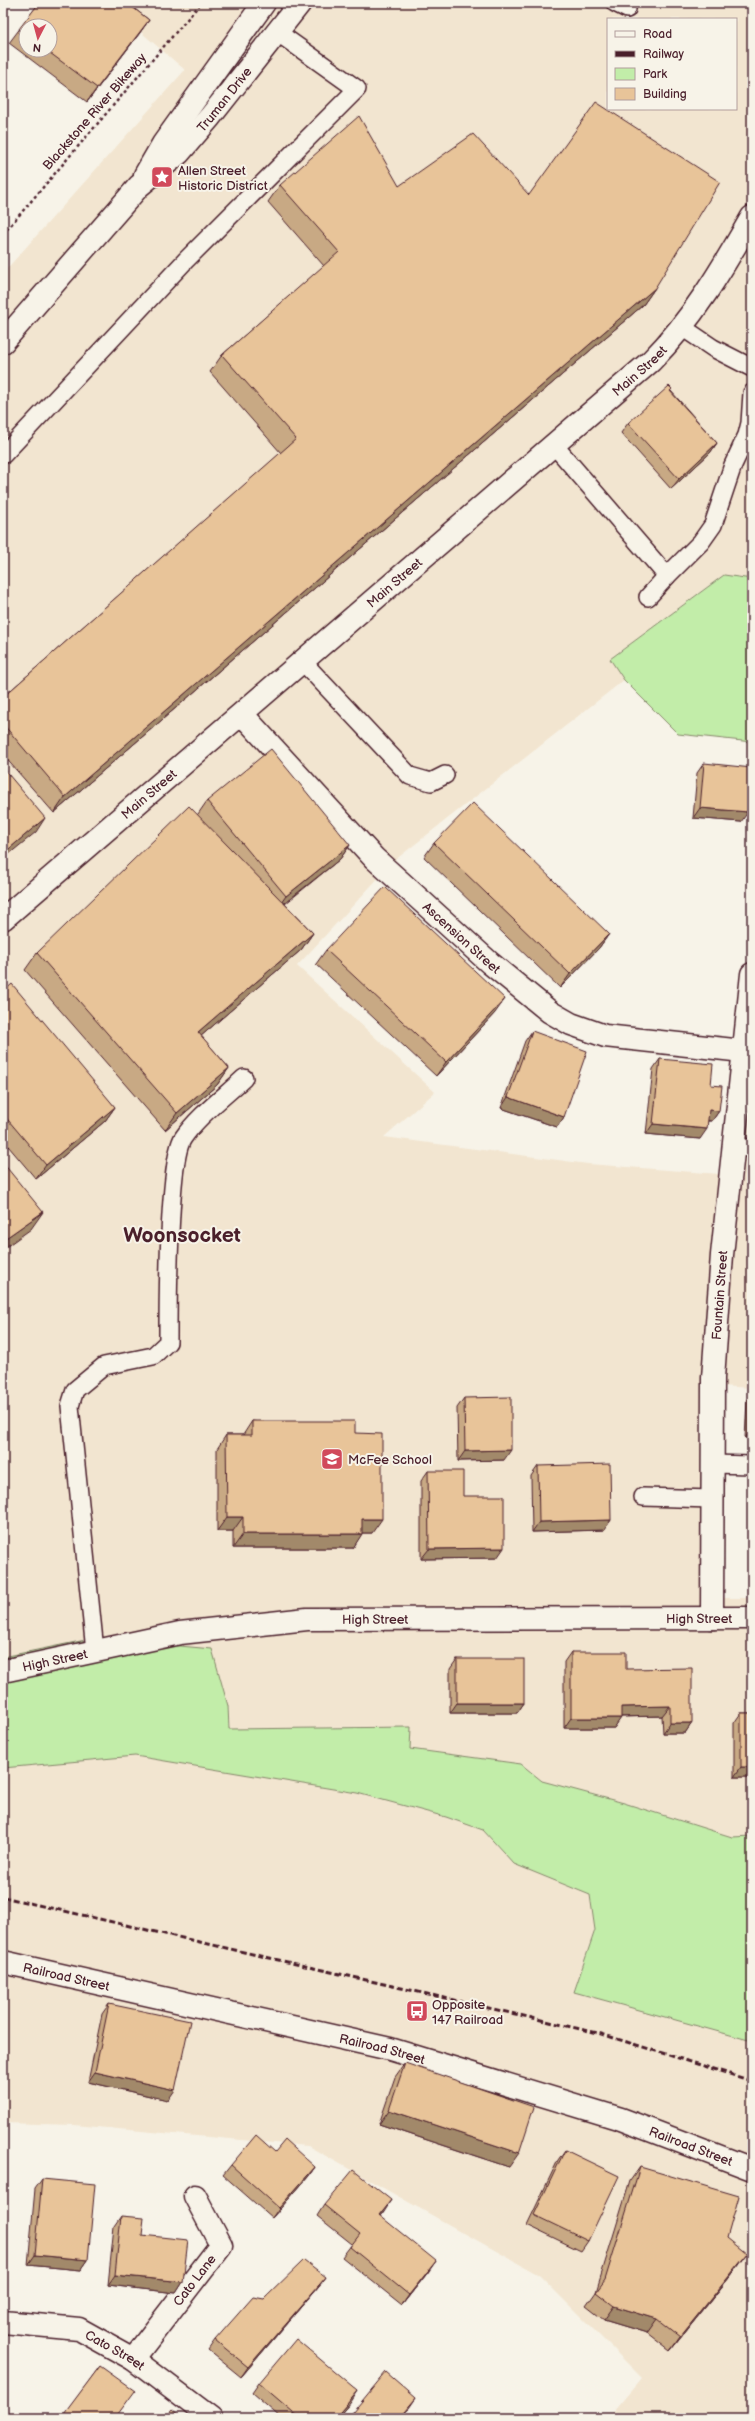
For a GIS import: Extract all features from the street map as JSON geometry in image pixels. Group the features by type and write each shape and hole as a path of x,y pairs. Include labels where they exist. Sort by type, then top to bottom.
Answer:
{"main road":[{"name":"Truman Drive","path":"139,186 163,144 264,3"},
{"name":"Truman Drive","path":"3,342 139,186 184,147 300,3"},
{"name":"Main Street","path":"3,919 651,361 682,327 707,294 752,218"},
{"name":"Ascension Street","path":"242,714 374,858 490,963 550,1012 571,1024 598,1034 743,1051"},
{"name":"Fountain Street","path":"712,1618 713,1378 722,1255 743,1148 743,1051 752,982"},
{"name":"High Street","path":"3,1671 180,1633 307,1620 752,1618"},
{"name":"Railroad Street","path":"3,1962 390,2049 621,2120 752,2169"},
{"name":"Cato Lane","path":"133,2359 221,2245 195,2196"},
{"name":"Cato Street","path":"3,2322 79,2329 133,2359 210,2418"}],"lane":[{"path":"3,455 186,260 357,89 277,32"},
{"path":"682,327 713,348 752,368"},
{"path":"648,597 701,542 713,525 733,465 747,435 752,393"},
{"path":"554,445 667,576"},
{"path":"303,662 412,778 433,781 445,775"},
{"path":"95,1651 70,1406 75,1390 104,1366 153,1356 168,1342 173,1204 176,1163 182,1139 244,1078"},
{"path":"712,1464 752,1464"},
{"path":"644,1497 712,1499"}],"path":[{"name":"Blackstone River Bikeway","path":"3,234 201,3"}],"shaded area":[{"path":"107,3 752,3 752,579 724,575 610,659 624,680 395,860 297,966 435,1092 384,1137 588,1164 733,1175 752,958 752,1388 719,1386 720,1598 752,1598 752,1836 732,1837 624,1803 542,1781 521,1764 409,1749 411,1727 229,1729 228,1706 95,1638 3,1657 3,273 185,70"},
{"path":"135,1756 357,1793 446,1817 483,1830 514,1864 590,1895 595,1930 574,1992 752,2041 752,2418 608,2418 642,2378 539,2275 308,2146 74,2125 3,2123 3,1768"}],"green space":[{"path":"724,575 752,579 752,742 678,734 624,680 610,659"},
{"path":"95,1638 212,1649 228,1706 229,1729 411,1727 410,1749 521,1764 542,1781 624,1803 732,1837 752,1836 752,2041 574,1992 595,1930 590,1895 514,1864 483,1830 446,1817 357,1793 135,1756 3,1768 3,1657"}],"building":[{"path":"39,3 127,3 149,20 97,88 57,58 58,58 58,18 27,18"},
{"path":"596,102 720,182 655,288 65,797 3,724 3,697 296,439 222,355 339,252 280,185 359,116 399,186 473,134 529,195"},
{"path":"669,386 672,389 670,391 717,443 679,479 628,423"},
{"path":"271,749 350,845 286,896 207,801"},
{"path":"704,763 752,768 748,812 700,808"},
{"path":"3,768 45,818 3,854"},
{"path":"473,803 609,934 570,974 434,843"},
{"path":"189,806 313,933 198,1032 229,1068 177,1113 37,953"},
{"path":"385,887 505,999 446,1062 326,950"},
{"path":"12,984 115,1107 46,1165 3,1114 3,992"},
{"path":"532,1031 587,1051 564,1117 508,1097"},
{"path":"660,1059 713,1064 711,1085 722,1086 719,1111 709,1110 707,1129 653,1124"},
{"path":"3,1163 43,1212 3,1240"},
{"path":"511,1397 511,1450 465,1451 464,1398"},
{"path":"252,1421 355,1421 355,1433 382,1434 382,1519 362,1519 362,1534 243,1534 243,1517 227,1517 226,1435 252,1435"},
{"path":"610,1464 611,1520 539,1522 538,1466"},
{"path":"428,1471 463,1471 463,1496 504,1496 504,1548 429,1549"},
{"path":"571,1652 626,1652 626,1669 692,1668 692,1723 670,1723 670,1706 621,1707 621,1718 571,1718"},
{"path":"457,1659 524,1659 524,1703 457,1703"},
{"path":"741,1713 752,1713 752,1767 741,1767"},
{"path":"109,2004 190,2021 175,2090 95,2072"},
{"path":"405,2063 534,2107 519,2153 389,2110"},
{"path":"256,2135 275,2152 285,2140 315,2167 279,2208 231,2165"},
{"path":"565,2150 619,2176 588,2241 534,2215"},
{"path":"640,2167 739,2196 727,2238 747,2254 680,2337 657,2319 614,2306 596,2292 605,2280"},
{"path":"353,2170 391,2200 379,2215 436,2261 409,2295 350,2247 360,2234 324,2205"},
{"path":"42,2179 95,2184 88,2260 35,2255"},
{"path":"121,2216 144,2218 142,2235 188,2240 183,2282 115,2275"},
{"path":"304,2260 326,2277 248,2367 215,2340 253,2297 264,2299"},
{"path":"296,2339 358,2391 335,2418 300,2418 259,2383"},
{"path":"100,2366 135,2391 115,2418 70,2418 64,2414"},
{"path":"386,2372 416,2398 399,2418 348,2418"},
{"path":"172,2410 181,2418 165,2418"}],"railway":[{"path":"3,1897 598,2033 752,2081"}],"place":[{"name":"Allen Street Historic District","path":"162,177"},
{"name":"McFee School","path":"332,1459"},
{"name":"Opposite 147 Railroad","path":"417,2011"}],"district":[{"name":"Woonsocket","path":"182,1235"}]}
